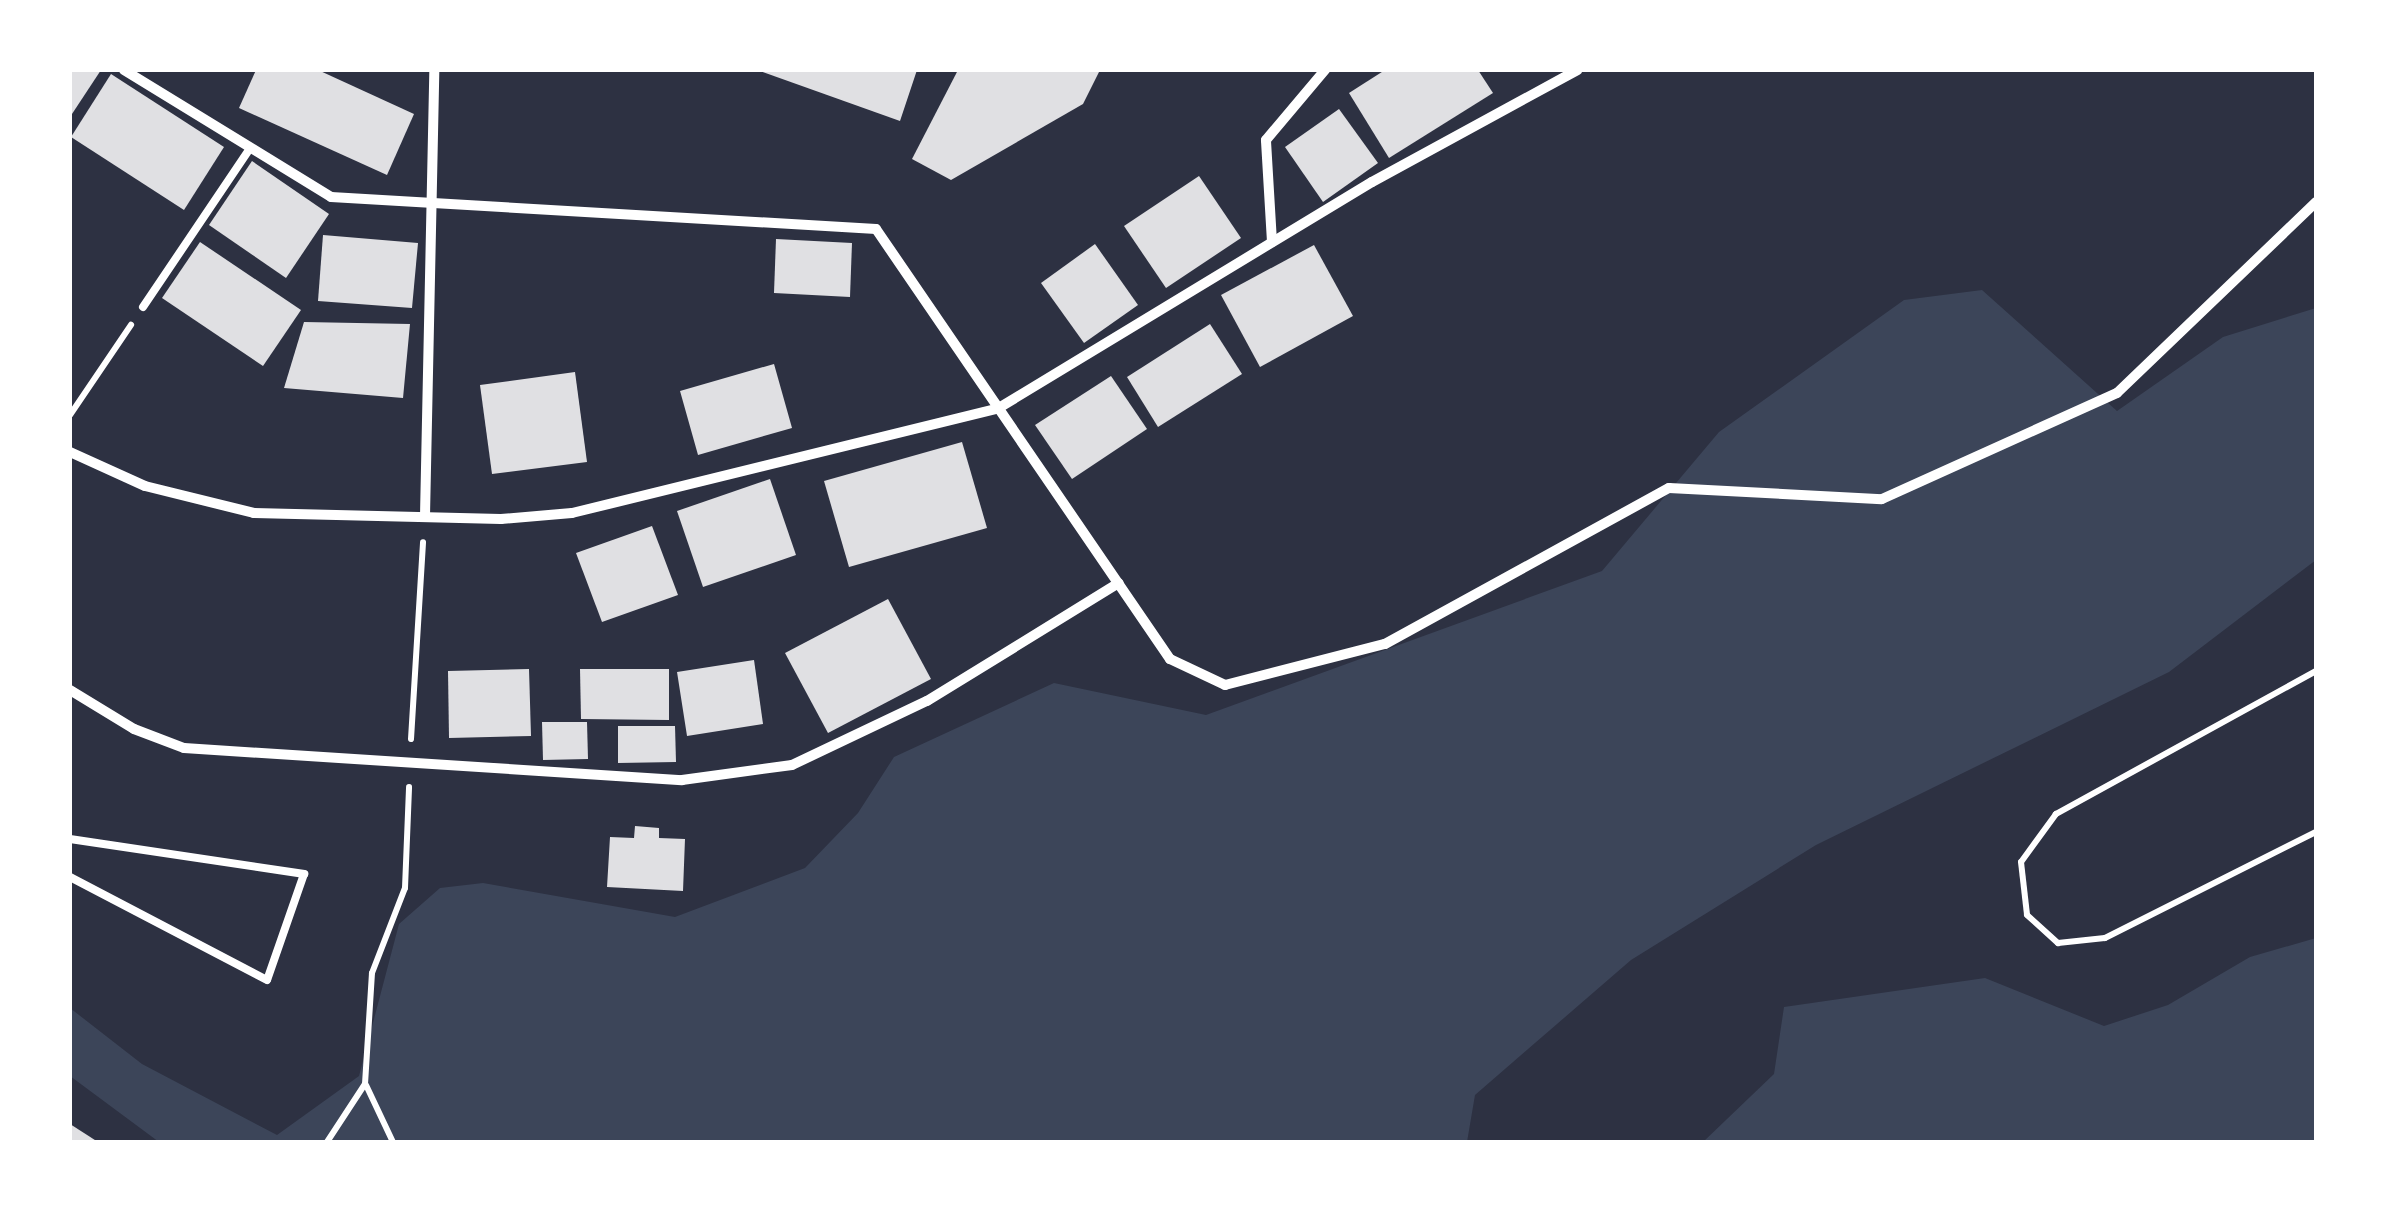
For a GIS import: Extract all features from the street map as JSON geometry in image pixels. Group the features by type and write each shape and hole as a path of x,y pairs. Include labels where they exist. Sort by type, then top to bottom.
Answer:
{"street":[{"path":"124,70 248,150 331,197 434,207 876,229 1170,660 1225,685 1386,644 1669,488 1882,499 2117,393 2316,202"},
{"path":"425,516 434,70"},
{"path":"1272,242 1266,140 1325,70"},
{"path":"70,452 145,486 254,513 572,513 997,409 1272,242 1576,70"},
{"path":"70,690 134,728 184,748 682,780 792,766 927,700 1119,583"}],"lane":[{"path":"143,307 248,150"},
{"path":"70,839 304,874 267,980 70,877"}],"path":[{"path":"70,416 143,307"},
{"path":"393,1142 365,1084 372,973 405,888 425,516"},
{"path":"2316,671 2056,814 2021,862 2027,915 2058,943 2105,938 2316,832"},
{"path":"327,1142 365,1084"}],"shaded area":[{"path":"1982,290 2117,411 2223,337 2316,308 2316,560 2169,672 1816,845 1631,960 1475,1095 1467,1142 159,1142 70,1076 70,1008 142,1064 277,1135 359,1076 399,924 440,888 483,883 675,917 805,868 858,813 894,757 1054,683 1206,715 1602,571 1719,432 1904,300"},
{"path":"2316,938 2316,1142 1703,1142 1774,1074 1784,1007 1985,978 2104,1026 2168,1005 2250,957"}],"building":[{"path":"70,70 101,70 70,117"},
{"path":"256,70 318,70 414,114 387,175 239,108"},
{"path":"757,70 917,70 900,121"},
{"path":"958,70 1100,70 1083,104 951,180 912,159"},
{"path":"1385,70 1478,70 1493,93 1389,158 1349,93"},
{"path":"111,74 224,147 184,210 71,137"},
{"path":"1339,109 1378,163 1323,202 1285,147"},
{"path":"252,161 329,214 286,278 209,225"},
{"path":"1199,176 1241,238 1166,288 1124,226"},
{"path":"323,235 418,243 412,308 318,301"},
{"path":"776,239 852,243 850,297 774,293"},
{"path":"200,242 301,310 263,366 162,298"},
{"path":"1095,244 1138,305 1084,343 1041,283"},
{"path":"1314,245 1353,316 1260,367 1221,295"},
{"path":"304,322 410,324 403,398 284,388"},
{"path":"1210,324 1242,374 1158,427 1127,377"},
{"path":"774,364 792,428 698,455 680,391"},
{"path":"575,372 587,462 492,474 480,385"},
{"path":"1111,376 1147,429 1072,479 1035,425"},
{"path":"962,442 987,528 849,567 824,481"},
{"path":"770,479 796,555 703,587 677,511"},
{"path":"652,526 678,595 602,622 576,553"},
{"path":"888,599 931,679 828,733 785,653"},
{"path":"754,660 763,724 687,736 677,672"},
{"path":"529,669 531,736 449,738 448,671"},
{"path":"580,669 669,669 669,720 581,719"},
{"path":"542,722 587,722 588,759 543,760"},
{"path":"618,726 675,726 676,762 618,763"},
{"path":"635,826 659,828 659,838 685,839 683,891 607,887 610,837 634,838"},
{"path":"70,1124 98,1142 70,1142"}]}
